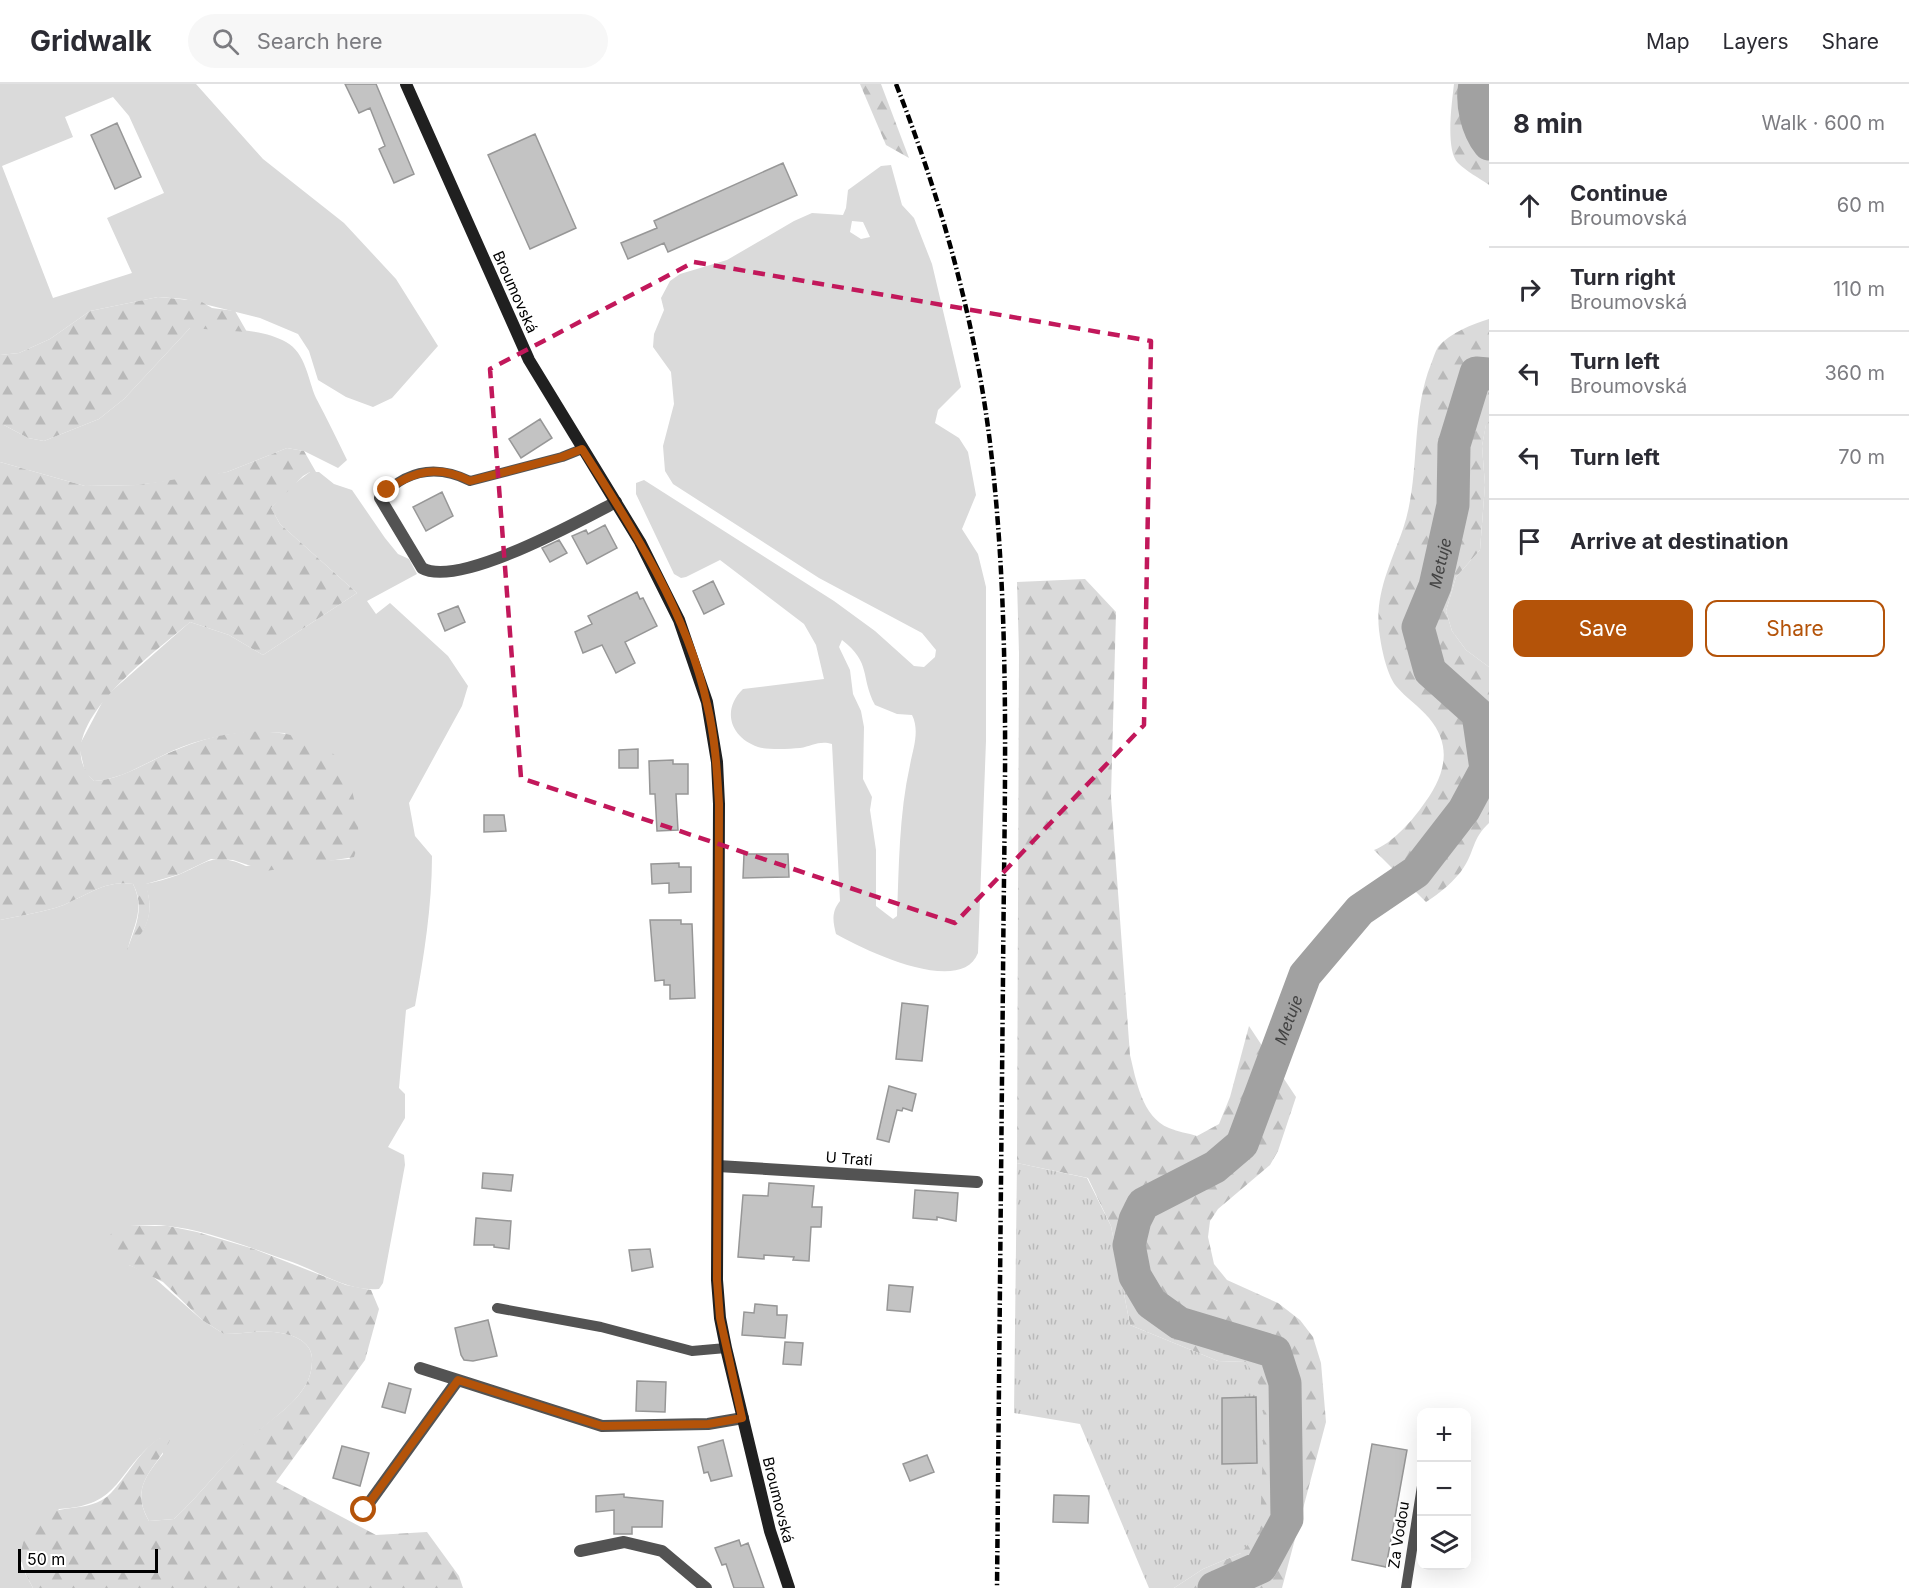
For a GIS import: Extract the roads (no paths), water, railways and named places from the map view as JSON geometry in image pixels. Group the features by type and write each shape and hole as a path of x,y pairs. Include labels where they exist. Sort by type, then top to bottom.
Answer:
{"main road":[{"name":"Broumovská","path":"406,84 529,360 616,502 679,620 700,678 713,730 719,804 717,1280 720,1318 742,1418 776,1551 789,1588"}],"street":[{"path":"380,498 422,568 430,573 464,568 528,548 616,502"},
{"name":"U Trati","path":"718,1166 977,1182"},
{"path":"420,1368 602,1426 708,1424 742,1418"},
{"path":"364,1510 458,1380"},
{"path":"580,1551 624,1542 662,1551 706,1588"}],"lane":[{"path":"380,498 405,476 434,471 455,473 470,481 562,457 582,449"},
{"path":"497,1308 601,1327 692,1351 726,1348"},
{"name":"Za Vodou","path":"1406,1588 1417,1516"}],"waterway":[{"name":"Metuje","path":"1475,84 1476,116 1489,144"},
{"name":"Metuje","path":"1214,1588 1261,1567 1287,1519 1285,1383 1275,1352 1179,1323 1151,1303 1135,1276 1129,1245 1135,1220 1143,1204 1215,1167 1242,1144 1305,975 1360,910 1416,872 1464,810 1486,769 1478,714 1430,671 1418,627 1435,586 1453,505 1454,445 1476,373 1489,374"}],"railway":[{"path":"896,84 929,175 968,316 986,412 998,525 1004,654 1005,783 997,1588"}]}
